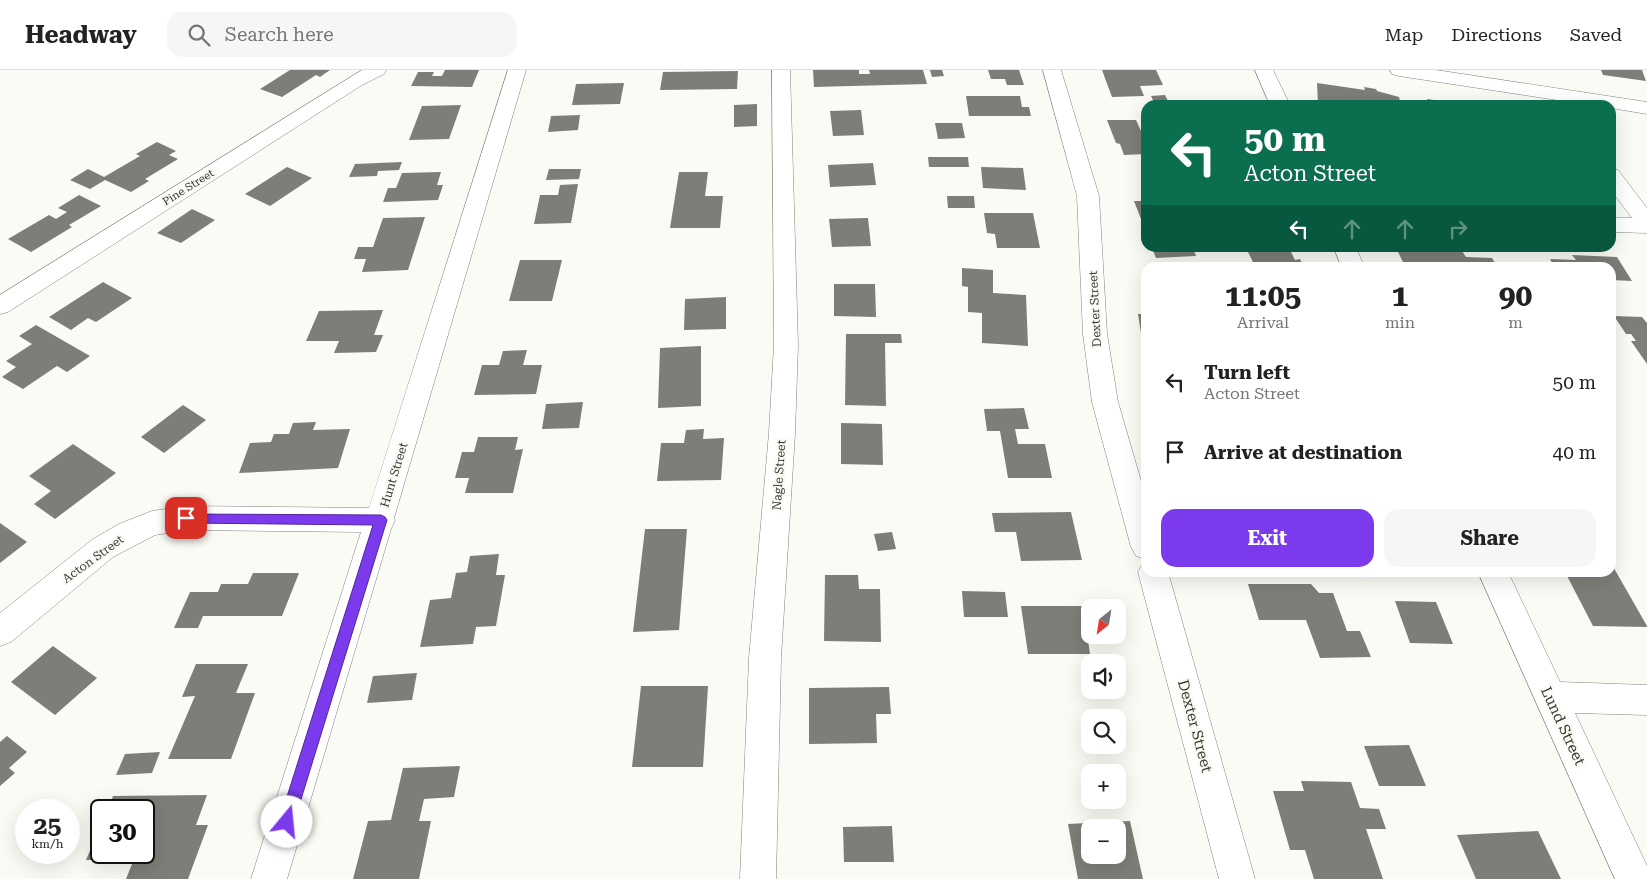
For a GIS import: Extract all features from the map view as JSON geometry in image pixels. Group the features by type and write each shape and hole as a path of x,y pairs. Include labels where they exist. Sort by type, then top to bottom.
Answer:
{"street":[{"name":"Pine Street","path":"0,306 347,86 377,70"},
{"name":"Hunt Street","path":"269,879 381,520 517,70"},
{"name":"Nagle Street","path":"758,879 765,658 782,433 786,345 781,70"},
{"name":"Dexter Street","path":"1052,70 1088,196 1095,334 1105,402 1141,529"},
{"path":"1264,70 1278,100"},
{"path":"1399,70 1554,100"},
{"path":"1616,105 1647,108"},
{"path":"1616,182 1647,225"},
{"path":"1616,225 1647,225"},
{"name":"Acton Street","path":"0,632 104,548 129,532 152,523 186,518 381,520"},
{"name":"Dexter Street","path":"1155,577 1237,879"},
{"name":"Lund Street","path":"1495,577 1634,879"},
{"path":"1550,697 1647,700"}],"building":[{"path":"290,70 330,70 320,77 316,75 282,97 260,89"},
{"path":"445,70 479,70 472,87 411,86 418,72 434,72 432,76 442,76"},
{"path":"813,70 859,70 859,74 870,74 869,70 923,70 927,84 814,87"},
{"path":"930,70 942,70 944,76 932,77"},
{"path":"988,70 1019,70 1024,85 1007,85 1005,79 991,79"},
{"path":"1102,70 1156,70 1163,85 1140,86 1144,96 1112,97"},
{"path":"1601,70 1642,70 1646,81 1603,75"},
{"path":"738,71 737,89 660,90 663,72"},
{"path":"624,83 620,104 572,105 576,84"},
{"path":"1317,83 1365,90 1364,87 1376,89 1377,91 1399,97 1400,100 1318,100"},
{"path":"1165,95 1168,100 1153,100 1151,96"},
{"path":"966,96 1020,96 1022,107 1029,107 1031,116 969,116"},
{"path":"757,104 757,126 734,127 734,105"},
{"path":"461,105 449,139 409,140 422,106"},
{"path":"861,110 864,135 833,136 830,111"},
{"path":"580,115 578,130 548,132 551,116"},
{"path":"1107,120 1136,120 1141,131 1141,154 1124,155 1120,144 1116,143"},
{"path":"935,123 962,123 965,138 938,139"},
{"path":"157,142 176,151 169,155 178,159 145,179 149,181 131,192 105,180 90,189 70,180 88,169 104,177 140,156 136,154"},
{"path":"928,157 968,157 969,167 929,167"},
{"path":"402,162 399,170 378,171 377,176 349,177 355,164"},
{"path":"873,163 876,185 830,187 828,165"},
{"path":"287,167 312,178 270,206 245,194"},
{"path":"981,167 1023,168 1026,190 983,188"},
{"path":"549,169 581,169 579,179 546,180"},
{"path":"441,172 437,185 443,185 438,200 383,202 388,188 396,188 402,173"},
{"path":"679,172 708,172 705,196 723,196 720,228 670,228"},
{"path":"578,184 571,223 534,224 540,195 558,195 560,185"},
{"path":"79,195 101,206 69,225 72,227 31,252 8,239 49,215 56,219 67,212 58,208"},
{"path":"947,196 974,196 975,208 948,208"},
{"path":"1134,201 1141,201 1141,219"},
{"path":"192,209 215,220 181,243 157,233"},
{"path":"984,213 1033,213 1040,248 997,248 995,234 987,233"},
{"path":"425,217 408,270 362,272 366,259 354,259 358,247 373,247 383,218"},
{"path":"868,218 871,246 832,247 829,219"},
{"path":"1154,252 1194,252 1196,256 1156,258"},
{"path":"1248,252 1291,252 1295,260 1300,259 1302,262 1253,262"},
{"path":"1398,252 1463,252 1466,257 1492,258 1494,262 1403,262"},
{"path":"1572,255 1617,257 1632,281 1616,280 1616,262 1552,262 1550,259 1576,260"},
{"path":"520,260 562,260 552,301 509,301"},
{"path":"962,268 993,270 993,293 1026,295 1028,346 982,343 982,313 968,312 968,287 962,286"},
{"path":"103,282 132,298 96,322 88,318 71,330 49,317"},
{"path":"834,284 875,284 876,317 834,316"},
{"path":"726,297 726,329 684,330 685,299"},
{"path":"383,310 374,335 383,335 376,352 334,353 339,341 306,341 319,311"},
{"path":"1138,314 1141,314 1141,333"},
{"path":"1616,316 1642,317 1647,323 1647,364 1631,341 1636,341 1631,334 1626,334"},
{"path":"36,325 90,356 67,372 57,366 23,389 2,377 16,367 6,361 32,344 19,336"},
{"path":"846,334 901,334 902,343 885,343 886,406 845,405"},
{"path":"701,346 701,406 658,408 660,348"},
{"path":"527,350 523,365 542,365 536,394 474,395 482,365 499,365 503,351"},
{"path":"583,402 579,428 542,429 546,404"},
{"path":"183,405 206,420 164,453 141,437"},
{"path":"1024,408 1029,429 1015,429 1018,444 1045,444 1052,478 1008,478 1000,431 987,431 984,409"},
{"path":"316,422 313,430 350,429 338,468 239,473 250,443 271,442 274,434 289,434 293,423"},
{"path":"841,423 882,424 883,465 841,464"},
{"path":"704,429 703,439 724,438 721,480 657,481 661,443 684,443 686,430"},
{"path":"478,437 518,437 515,450 523,449 513,493 465,493 469,478 455,478 462,452 474,452"},
{"path":"73,444 116,473 55,519 34,504 51,491 29,476"},
{"path":"1071,512 1082,560 1021,561 1016,532 995,532 992,513"},
{"path":"0,523 27,542 0,563"},
{"path":"645,529 687,529 679,630 633,632"},
{"path":"892,532 896,549 878,551 874,534"},
{"path":"499,554 496,575 505,575 496,626 476,627 473,644 420,647 430,600 451,598 456,573 467,572 470,556"},
{"path":"1616,572 1647,627 1593,626 1568,577 1616,577"},
{"path":"253,573 299,573 282,616 203,616 198,628 174,628 190,592 218,592 221,584 248,584"},
{"path":"825,575 858,575 859,589 880,589 881,642 824,641"},
{"path":"1248,584 1311,584 1319,593 1333,593 1347,631 1360,631 1371,657 1320,658 1306,620 1259,620"},
{"path":"962,591 1005,592 1008,617 964,617"},
{"path":"1395,601 1436,602 1453,644 1410,643"},
{"path":"1021,606 1081,606 1081,644 1089,644 1090,654 1028,654"},
{"path":"53,646 97,678 55,715 11,682"},
{"path":"196,664 248,664 236,693 255,693 231,759 168,759 195,696 182,697"},
{"path":"417,673 412,700 367,703 373,676"},
{"path":"641,686 708,686 703,767 632,767"},
{"path":"889,687 891,714 876,714 877,743 809,744 809,688"},
{"path":"7,736 27,752 9,768 15,773 0,786 0,742"},
{"path":"1409,745 1426,786 1379,786 1364,746"},
{"path":"160,752 152,773 116,775 125,754"},
{"path":"460,766 454,797 424,799 419,821 431,821 419,879 353,879 368,821 391,820 403,768"},
{"path":"1301,781 1351,782 1360,808 1379,809 1386,829 1366,829 1383,879 1314,879 1305,850 1290,850 1273,791 1304,791"},
{"path":"207,795 196,825 208,825 188,879 126,879 132,864 155,864 155,799 112,799 113,796"},
{"path":"1126,821 1130,821 1143,879 1078,879 1068,824 1081,823 1081,864 1126,864"},
{"path":"892,826 894,862 844,862 843,827"},
{"path":"1538,831 1561,879 1476,879 1457,835"},
{"path":"90,851 90,860 86,860"}],"route":[{"path":"186,518 381,520 287,822"}]}
